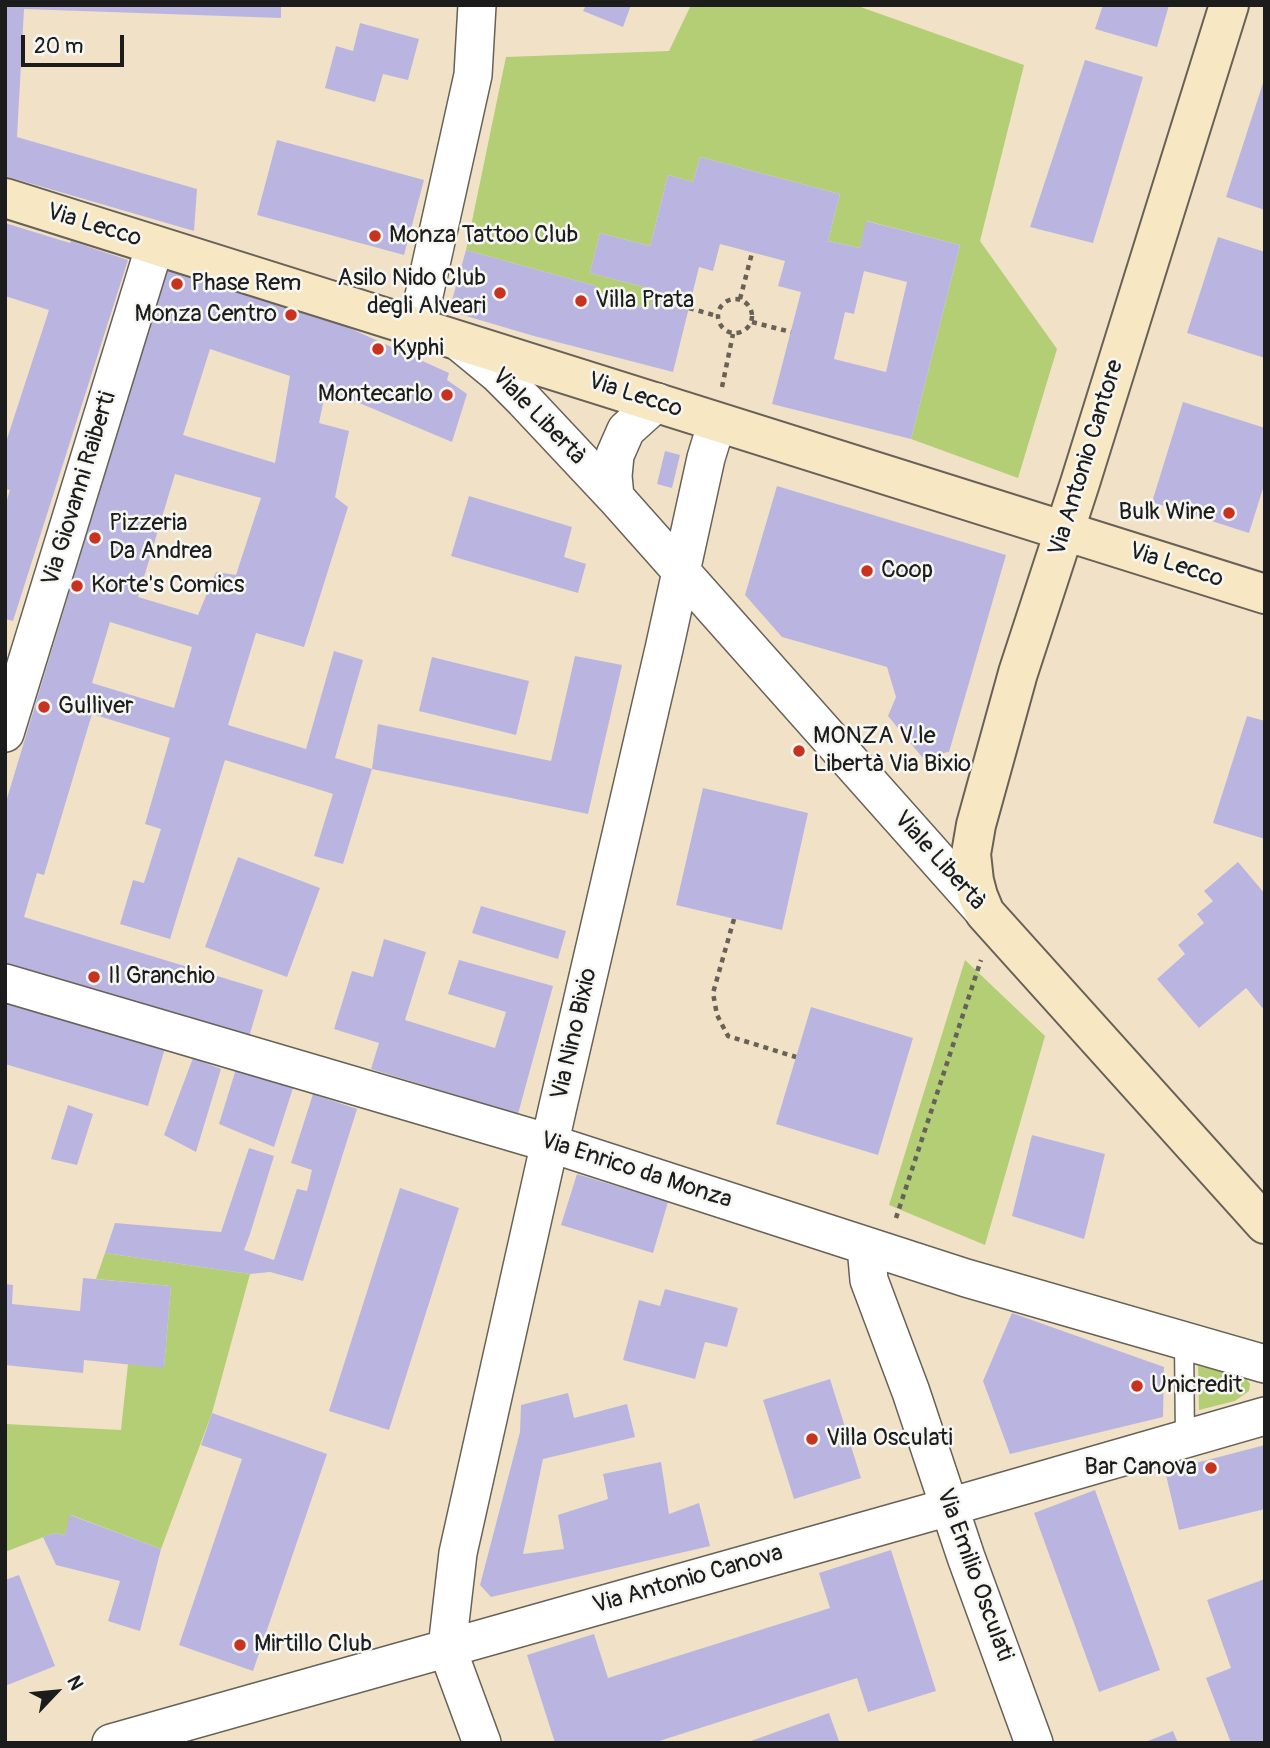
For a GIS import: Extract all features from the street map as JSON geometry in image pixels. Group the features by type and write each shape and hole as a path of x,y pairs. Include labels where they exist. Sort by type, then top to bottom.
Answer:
{"main road":[{"name":"Via Antonio Cantore","path":"989,918 974,881 971,854 973,840 1018,673 1229,5"},
{"name":"Via Lecco","path":"5,198 657,402 719,405 1065,530 1265,594"},
{"name":"Viale Libertà","path":"989,918 1265,1224"}],"street":[{"path":"417,327 473,75 477,5"},
{"name":"Via Giovanni Raiberti","path":"5,733 155,246"},
{"name":"Viale Libertà","path":"458,340 507,382 615,497 989,918"},
{"name":"Viale Libertà","path":"615,497 615,454 626,430 657,402"},
{"name":"Via Nino Bixio","path":"447,1648 458,1553 549,1143 719,405"},
{"name":"Via Enrico da Monza","path":"5,983 549,1143 966,1278 1263,1361"},
{"name":"Via Emilio Osculati","path":"876,1249 869,1280 1034,1743"},
{"name":"Via Antonio Canova","path":"111,1743 1265,1416"},
{"path":"447,1648 482,1743"}],"lane":[{"path":"1184,1340 1185,1439"}],"path":[{"path":"740,299 752,253"},
{"path":"730,299 740,299 750,307 752,323 745,331 733,334 723,329 718,316 719,310 730,299"},
{"path":"689,307 718,316"},
{"path":"752,323 790,332"},
{"path":"719,405 733,334"},
{"path":"876,1249 989,918"},
{"path":"734,919 713,993 717,1015 729,1035 796,1057"}],"green space":[{"path":"691,5 855,5 1024,65 980,241 1057,349 1018,478 911,439 960,245 867,221 860,248 828,241 840,194 700,157 693,182 668,175 650,246 600,233 590,273 655,290 650,309 594,295 596,286 466,250 506,57 669,51"},
{"path":"965,960 1045,1036 985,1245 889,1205"},
{"path":"105,1253 250,1274 212,1413 161,1549 71,1515 65,1535 54,1533 5,1552 5,1424 121,1430 128,1364 164,1367 171,1286 96,1279"},
{"path":"1198,1366 1244,1376 1250,1384 1249,1391 1235,1401 1199,1410"}],"building":[{"path":"5,5 281,5 281,18 24,9 17,137 197,189 194,231 5,176"},
{"path":"586,5 631,5 623,27 583,11"},
{"path":"1103,5 1169,5 1157,47 1095,29"},
{"path":"360,23 419,39 408,80 383,74 375,102 325,88 336,46 353,51"},
{"path":"1085,60 1143,77 1093,243 1030,227"},
{"path":"1265,80 1265,210 1226,197"},
{"path":"277,140 424,180 404,255 257,215"},
{"name":"Villa Prata","path":"700,157 840,194 828,241 860,248 866,221 960,245 911,439 772,404 801,292 778,286 785,261 720,244 713,271 699,267 673,372 449,311 466,250 596,286 594,295 650,309 655,290 590,273 600,233 650,246 668,175 693,182","holes":["864,271 907,282 886,372 834,359 845,312 854,314"]},
{"path":"5,223 128,260 13,621 5,619 5,506 10,490 5,489 5,445 49,310 5,296"},
{"path":"1218,237 1265,252 1265,358 1187,333"},
{"path":"163,268 334,321 449,373 447,380 467,394 452,442 326,389 319,423 349,431 335,497 348,507 304,647 256,633 228,725 306,749 334,651 363,660 335,758 372,769 343,864 314,856 333,794 225,760 170,939 120,924 133,880 144,883 161,829 145,824 170,738 92,714 44,875 37,873 24,917 263,990 249,1037 5,963 5,805 111,454","holes":["210,349 290,376 275,463 183,435","175,474 261,498 236,575 216,572 198,615 138,597","110,622 192,647 174,708 92,683"]},
{"path":"1183,402 1265,428 1265,482 1249,533 1152,502"},
{"path":"665,451 680,455 672,488 657,484"},
{"path":"777,486 1006,555 949,752 922,757 888,716 896,697 887,667 782,637 745,595"},
{"path":"469,496 572,527 564,557 586,564 578,593 451,556"},
{"path":"575,656 622,665 588,814 372,769 378,724 551,761"},
{"path":"432,657 529,681 516,735 419,711"},
{"path":"1247,716 1265,721 1265,839 1213,823"},
{"path":"703,788 808,813 782,930 676,905"},
{"path":"238,857 320,888 287,977 205,947"},
{"path":"1238,862 1265,894 1265,1011 1246,988 1199,1028 1157,979 1185,954 1178,945 1204,923 1197,914 1213,901 1204,891"},
{"path":"481,906 566,931 558,959 472,933"},
{"path":"384,939 426,952 405,1020 495,1048 506,1012 448,994 459,960 553,986 518,1114 371,1069 379,1043 334,1029 352,971 373,977"},
{"path":"5,1001 165,1048 148,1106 5,1064"},
{"path":"811,1007 913,1038 878,1155 776,1124"},
{"path":"193,1058 221,1069 196,1152 164,1135"},
{"path":"236,1069 293,1088 274,1147 219,1124"},
{"path":"313,1094 357,1109 303,1281 270,1272 250,1274 105,1253 115,1223 221,1232 249,1148 274,1156 244,1250 274,1260 297,1189 307,1191 312,1170 291,1163"},
{"path":"68,1105 93,1114 77,1165 51,1159"},
{"path":"1032,1135 1105,1154 1084,1239 1012,1216"},
{"path":"577,1174 668,1202 653,1253 561,1225"},
{"path":"400,1188 459,1208 389,1430 329,1411"},
{"path":"83,1278 171,1286 164,1368 84,1360 83,1373 5,1365 5,1284 13,1285 12,1304 80,1311"},
{"path":"665,1289 738,1308 727,1347 705,1342 695,1379 623,1360 639,1300 660,1306"},
{"path":"1012,1313 1164,1367 1163,1417 1010,1454 983,1381"},
{"name":"Villa Osculati","path":"830,1379 861,1478 794,1499 763,1400"},
{"path":"568,1393 574,1418 627,1404 635,1437 543,1459 523,1554 564,1549 558,1515 608,1499 603,1474 661,1462 669,1514 699,1503 710,1546 491,1597 480,1585 520,1432 521,1405"},
{"path":"212,1413 327,1454 253,1671 179,1645 242,1459 201,1445"},
{"path":"1265,1445 1265,1509 1179,1530 1165,1471"},
{"path":"1095,1490 1160,1670 1099,1692 1034,1513"},
{"path":"70,1515 161,1549 140,1631 108,1621 120,1581 56,1565 43,1537 54,1533 65,1535"},
{"path":"891,1550 936,1691 868,1712 857,1678 653,1743 555,1743 527,1655 594,1634 608,1678 830,1608 819,1573"},
{"path":"19,1575 55,1666 5,1686 5,1580"},
{"path":"1265,1579 1265,1743 1231,1743 1206,1678 1231,1668 1207,1600"},
{"path":"829,1713 839,1741 748,1743 748,1742"},
{"path":"1173,1731 1178,1743 1143,1743"}],"place":[{"name":"Monza Tattoo Club","path":"375,236"},
{"name":"Phase Rem","path":"177,284"},
{"name":"Asilo Nido Club degli Alveari","path":"500,293"},
{"name":"Villa Prata","path":"581,301"},
{"name":"Monza Centro","path":"291,315"},
{"name":"Kyphi","path":"378,349"},
{"name":"Montecarlo","path":"447,395"},
{"name":"Bulk Wine","path":"1229,513"},
{"name":"Pizzeria Da Andrea","path":"95,538"},
{"name":"Coop","path":"867,571"},
{"name":"Korte's Comics","path":"77,586"},
{"name":"Gulliver","path":"44,707"},
{"name":"MONZA V.le Libertà Via Bixio","path":"799,751"},
{"name":"Il Granchio","path":"94,977"},
{"name":"Unicredit","path":"1137,1386"},
{"name":"Villa Osculati","path":"812,1439"},
{"name":"Bar Canova","path":"1211,1468"},
{"name":"Mirtillo Club","path":"240,1645"}]}
